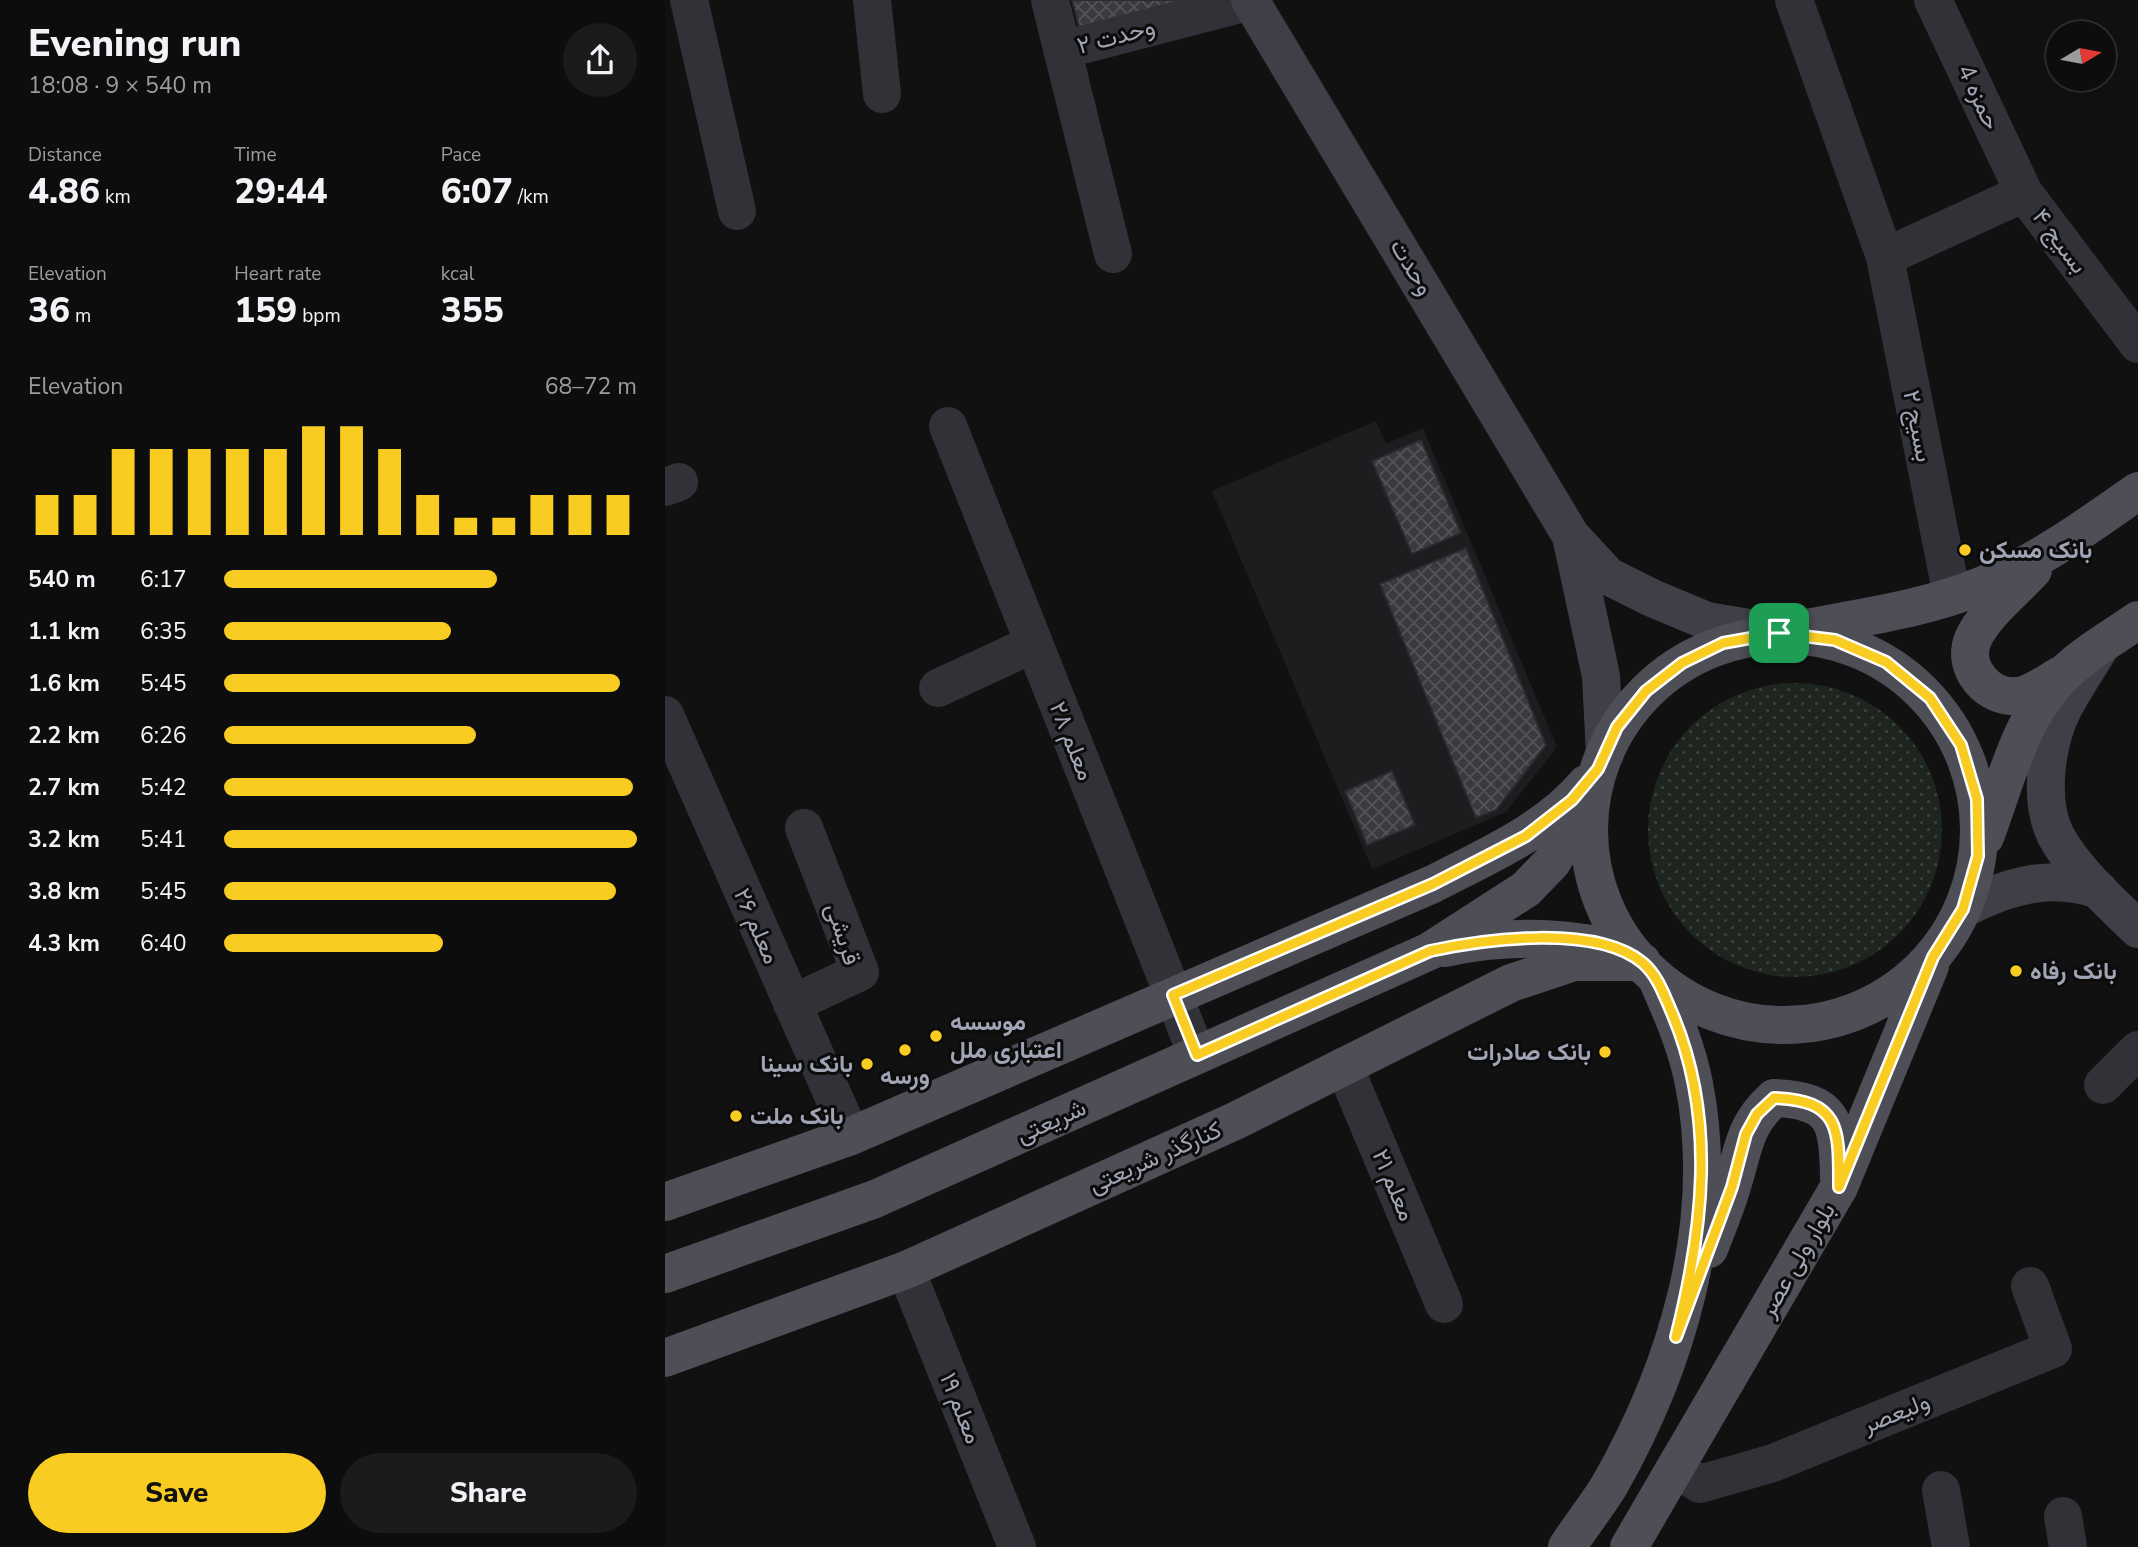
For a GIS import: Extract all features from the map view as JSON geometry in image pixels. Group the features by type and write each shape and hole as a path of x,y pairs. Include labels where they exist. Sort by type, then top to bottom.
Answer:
{"main road":[{"name":"وحدت","path":"1250,1 1571,536 1608,576 1652,598 1707,621 1779,633"},
{"path":"1430,951 1526,889 1539,877 1568,838 1617,727 1646,691 1682,663 1723,643 1952,596 2002,577 2048,553 2138,491"},
{"name":"وحدت","path":"1571,536 1601,676 1599,771"},
{"path":"2048,553 1978,630 1971,642 1973,670 1991,691 2004,695 2031,691 2065,673 2138,620"},
{"path":"1779,633 1835,640 1886,662 1930,698 1961,745 1977,799 1978,856"},
{"path":"2100,647 2062,711 2053,738 2046,793 2049,817 2057,836 2099,890 2138,929"},
{"path":"1430,951 1491,941 1566,940 1613,948 1649,970 1695,1004 1728,1017 1784,1026 1840,1018 1891,995 1933,957 1963,909 1978,856 2027,725 2044,696 2065,673"},
{"path":"665,1202 851,1136 1433,884 1526,836 1572,800 1599,771"},
{"path":"1599,771 1589,814 1591,860 1597,883 1604,905 1620,935 1649,970 1677,1024 1694,1083 1702,1144 1703,1178 1695,1248 1676,1337"},
{"path":"1963,909 2007,889 2053,880 2099,890"},
{"name":"شریعتی","path":"665,1274 876,1199 1430,951"},
{"name":"بلوار ولی عصر","path":"1629,1547 1677,1470 1839,1187 1933,957"},
{"name":"کنارگذر شریعتی","path":"665,1358 906,1270 1235,1121 1462,1006 1547,970 1595,960 1649,970"},
{"path":"1567,1547 1608,1486 1653,1398 1732,1187 1746,1134 1757,1114 1774,1098 1799,1099 1817,1104 1831,1121 1838,1139 1839,1187"}],"street":[{"path":"689,0 737,211"},
{"path":"872,0 881,94"},
{"path":"1050,0 1113,254"},
{"name":"بسیج ۲","path":"1794,0 1885,257 1952,596"},
{"name":"حمزه 4","path":"1933,0 2024,193"},
{"name":"وحدت ۲","path":"1062,50 1250,1"},
{"name":"بسیج ۴","path":"1885,257 2024,193 2138,344"},
{"name":"معلم ۲۸","path":"948,426 1197,1055"},
{"path":"938,688 1033,644"},
{"name":"معلم ۲۶","path":"667,723 851,1136"},
{"name":"قریشی","path":"792,1004 860,972 804,828"},
{"path":"2103,1085 2138,1050"},
{"name":"معلم ۲۱","path":"1343,1066 1444,1304"},
{"name":"معلم ۱۹","path":"906,1270 1017,1547"},
{"name":"ولیعصر","path":"1677,1470 1700,1484 1773,1463 2053,1349 2030,1286"},
{"path":"1941,1490 1951,1547"}],"shaded area":[{"path":"1376,421 1386,444 1423,428 1557,747 1506,812 1372,869 1212,491"},
{"path":"1795,683 1824,686 1851,694 1877,708 1899,726 1917,748 1931,774 1939,801 1942,830 1939,859 1931,886 1917,912 1899,934 1877,952 1851,966 1824,974 1795,977 1766,974 1739,966 1713,952 1691,934 1673,912 1659,886 1651,859 1648,830 1651,801 1659,774 1673,748 1691,726 1713,708 1739,694 1766,686"}],"building":[{"path":"1072,0 1204,0 1083,42"},
{"path":"1421,440 1461,533 1412,554 1372,461"},
{"path":"1466,548 1546,745 1496,810 1476,818 1380,584"},
{"path":"1392,771 1415,825 1367,845 1345,791"}],"place":[{"name":"بانک مسکن","path":"1965,550"},
{"name":"بانک رفاه","path":"2016,971"},
{"name":"موسسه اعتباری ملل","path":"936,1036"},
{"name":"ورسه","path":"905,1050"},
{"name":"بانک صادرات","path":"1605,1052"},
{"name":"بانک سینا","path":"867,1064"},
{"name":"بانک ملت","path":"736,1116"}],"route":[{"path":"1779,633 1835,640 1886,662 1930,698 1961,745 1977,799 1978,856 1963,909 1933,957 1839,1187 1838,1139 1831,1121 1817,1104 1799,1099 1774,1098 1757,1114 1746,1134 1732,1187 1676,1337 1693,1260 1703,1178 1702,1144 1694,1083 1677,1024 1657,979 1642,962 1613,948 1566,940 1504,940 1430,951 1197,1055 1173,995 1433,884 1526,836 1572,800 1598,769 1617,727 1646,691 1682,663 1723,643 1779,633"}]}
